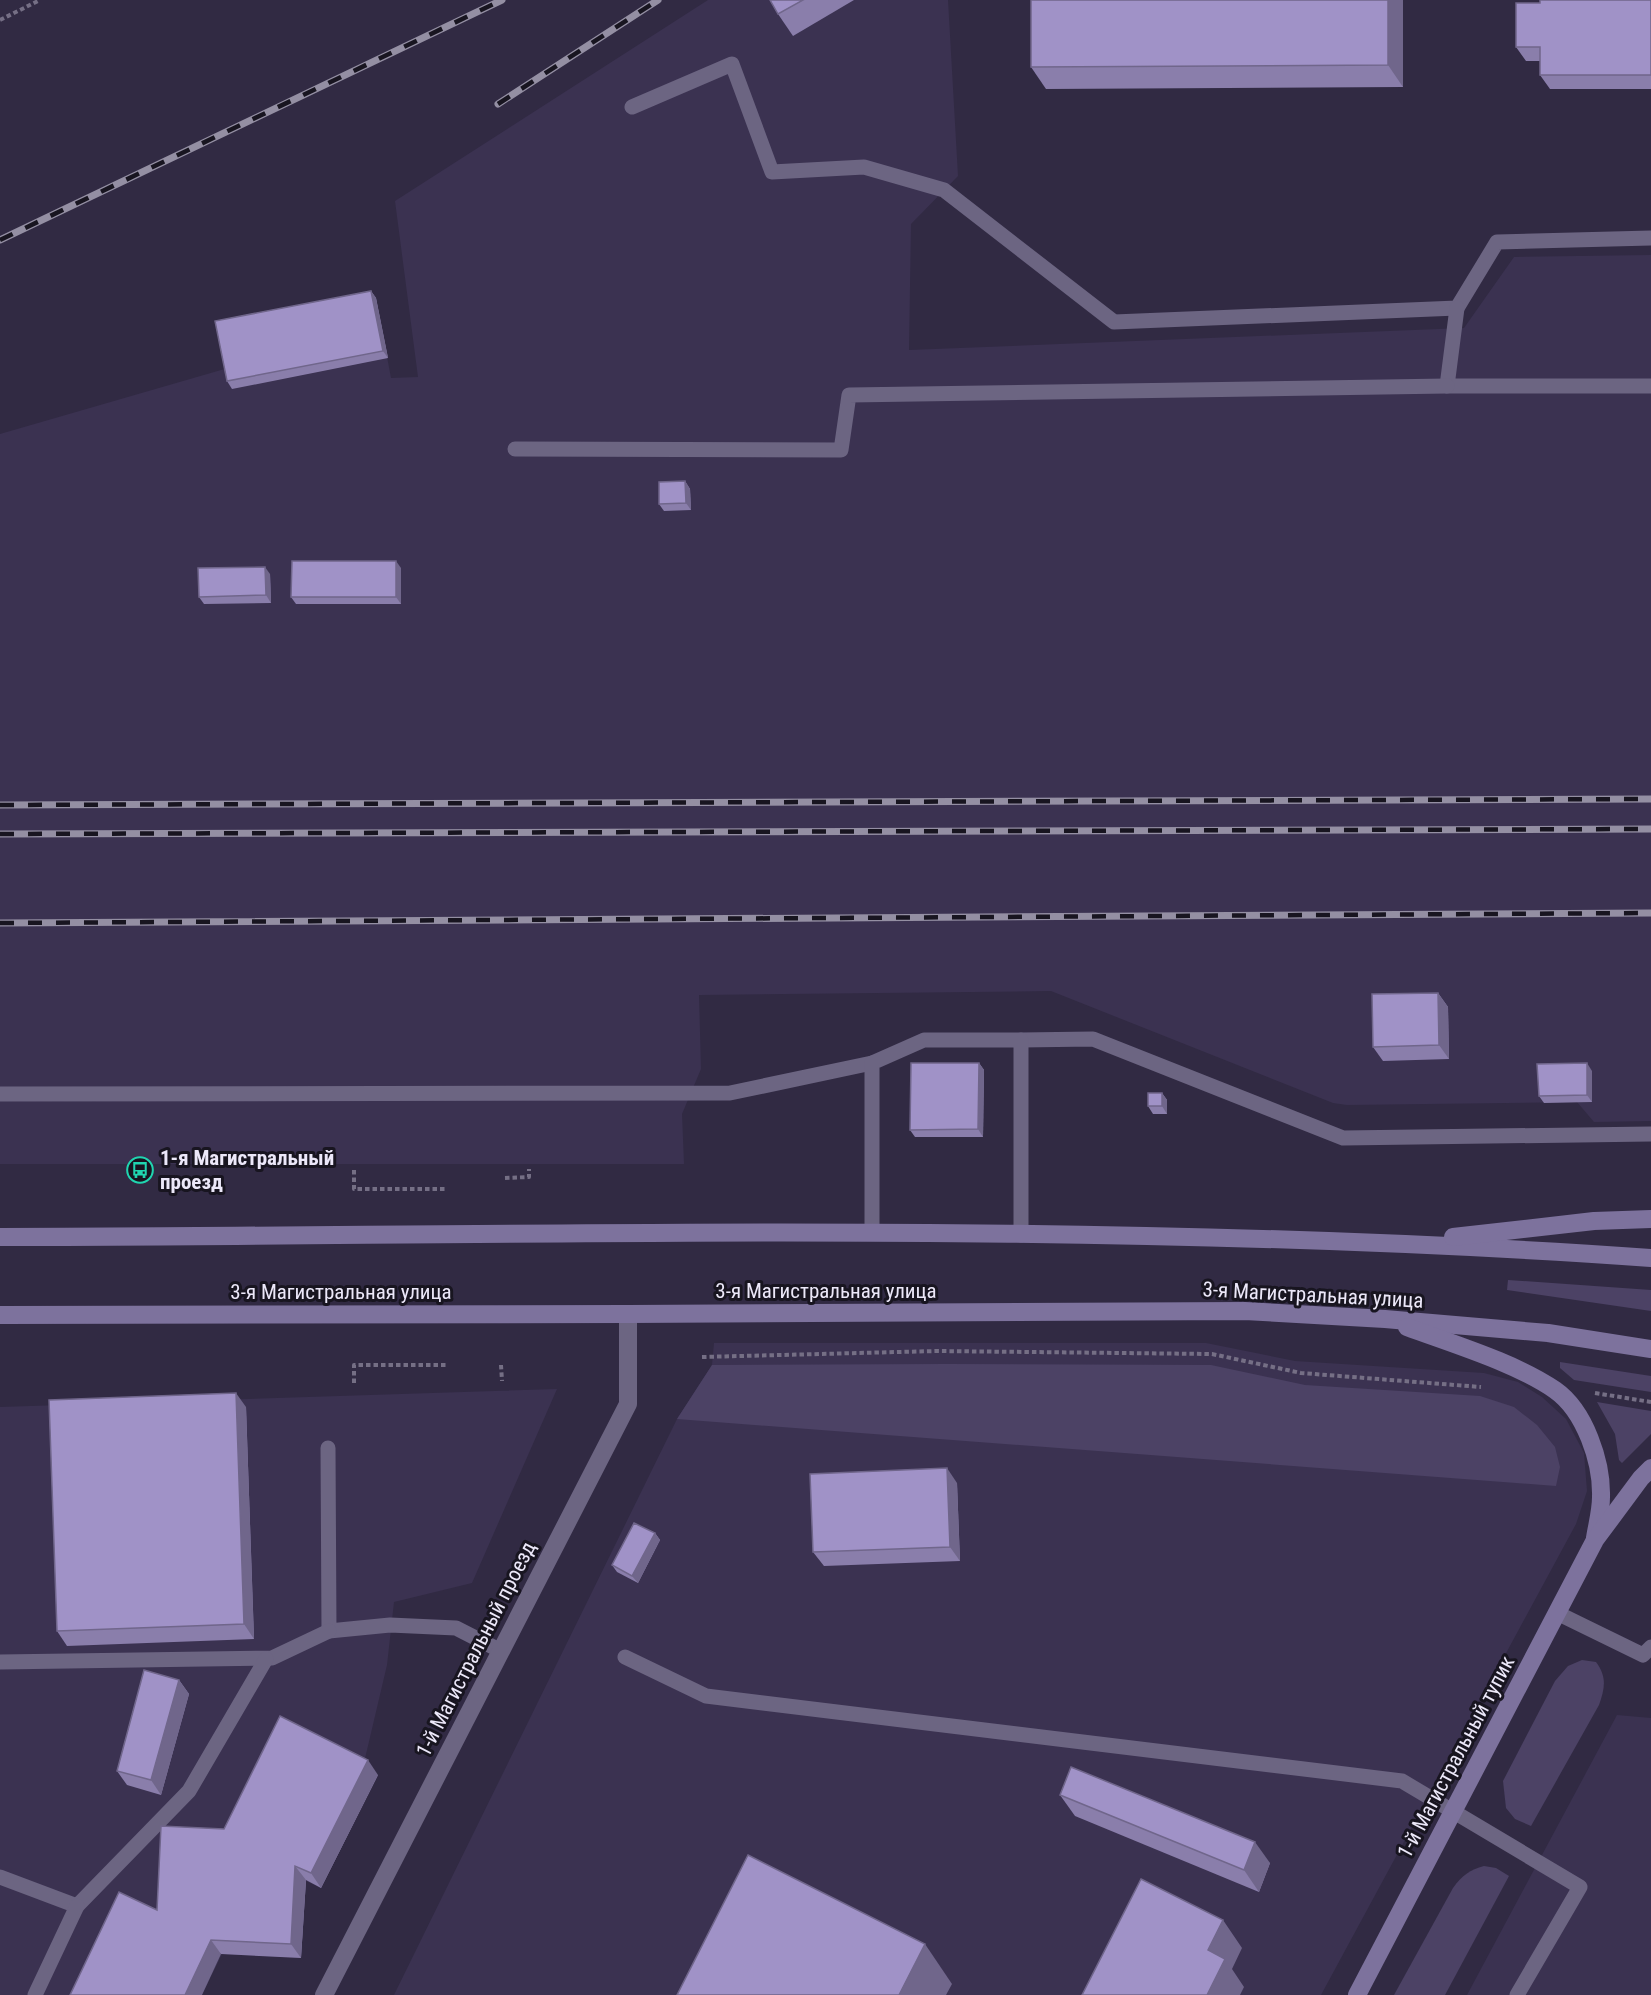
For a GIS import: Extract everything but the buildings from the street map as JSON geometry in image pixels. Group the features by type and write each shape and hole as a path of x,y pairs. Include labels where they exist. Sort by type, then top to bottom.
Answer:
{"main road":[{"path":"1399,1243 1594,1221 1651,1219"},
{"path":"0,1237 872,1233 1249,1237 1399,1243 1651,1258"},
{"name":"3-я Магистральная улица","path":"0,1315 1245,1311 1385,1319 1548,1333 1651,1349"},
{"name":"1-й Магистральный тупик","path":"1385,1319 1523,1372 1556,1390 1568,1402 1583,1423 1596,1456 1601,1497 1595,1540"},
{"name":"1-й Магистральный тупик","path":"1357,1995 1595,1540 1651,1468"}],"street":[{"name":"1-й Магистральный проезд","path":"324,1995 628,1404 628,1314"}],"lane":[{"path":"632,107 732,64 772,172 864,167 944,190 1114,321 1457,308"},
{"path":"1447,386 1457,308 1497,242 1651,238"},
{"path":"515,449 841,450 849,395 1447,386 1651,386"},
{"path":"0,1094 730,1093 872,1063 924,1040 1093,1039 1343,1138 1651,1134"},
{"path":"1021,1040 1021,1235"},
{"path":"872,1063 872,1233"},
{"path":"328,1448 329,1631"},
{"path":"1557,1613 1643,1655 1651,1647"},
{"path":"0,1662 266,1659 329,1631 390,1625 456,1628 501,1651"},
{"path":"625,1657 706,1696 1402,1781 1580,1887 1517,1995"},
{"path":"35,1995 77,1906 189,1791 266,1659"},
{"path":"0,1877 77,1906"}],"path":[{"path":"0,20 40,0"},
{"path":"505,1178 529,1177 529,1169"},
{"path":"354,1170 354,1189 446,1189"},
{"path":"702,1357 937,1351 1212,1354 1300,1372 1481,1387"},
{"path":"354,1383 354,1365 446,1365"},
{"path":"501,1365 502,1381"},
{"path":"1585,1391 1651,1402"}],"shaded area":[{"path":"708,0 948,0 958,176 911,224 909,350 1464,328 1514,257 1651,255 1651,1121 1594,1122 1577,1102 1347,1105 1333,1103 1051,991 699,995 701,1069 682,1114 684,1164 0,1164 0,434 228,368 376,298 391,378 418,377 395,201"},
{"path":"1508,1280 1651,1290 1651,1311 1507,1290"},
{"path":"714,1343 1206,1343 1295,1361 1484,1373 1518,1382 1542,1397 1566,1419 1584,1453 1587,1491 1576,1524 1321,1995 394,1995 677,1419 712,1365"},
{"path":"1560,1362 1651,1376 1651,1392 1574,1380 1560,1368"},
{"path":"712,1365 1211,1365 1305,1385 1480,1396 1514,1407 1537,1425 1555,1447 1560,1467 1556,1486 677,1419"},
{"path":"557,1389 472,1583 394,1602 387,1665 363,1767 378,1775 321,1888 306,1881 301,1958 222,1954 202,1995 0,1995 0,1407"},
{"path":"1597,1402 1651,1411 1651,1434 1622,1463 1619,1460 1615,1434"},
{"path":"1582,1660 1596,1662 1600,1667 1604,1683 1601,1699 1531,1826 1515,1819 1506,1808 1503,1781 1555,1681 1568,1666"},
{"path":"1617,1715 1651,1718 1651,1995 1467,1995"},
{"path":"1484,1866 1496,1868 1509,1876 1445,1995 1394,1995 1453,1888 1467,1874"}],"railway":[{"path":"0,240 502,0"},
{"path":"498,104 658,0"},
{"path":"0,805 1651,799"},
{"path":"0,834 1651,829"},
{"path":"0,923 1651,913"}],"place":[{"name":"1-я Магистральный проезд","path":"140,1170"}]}
